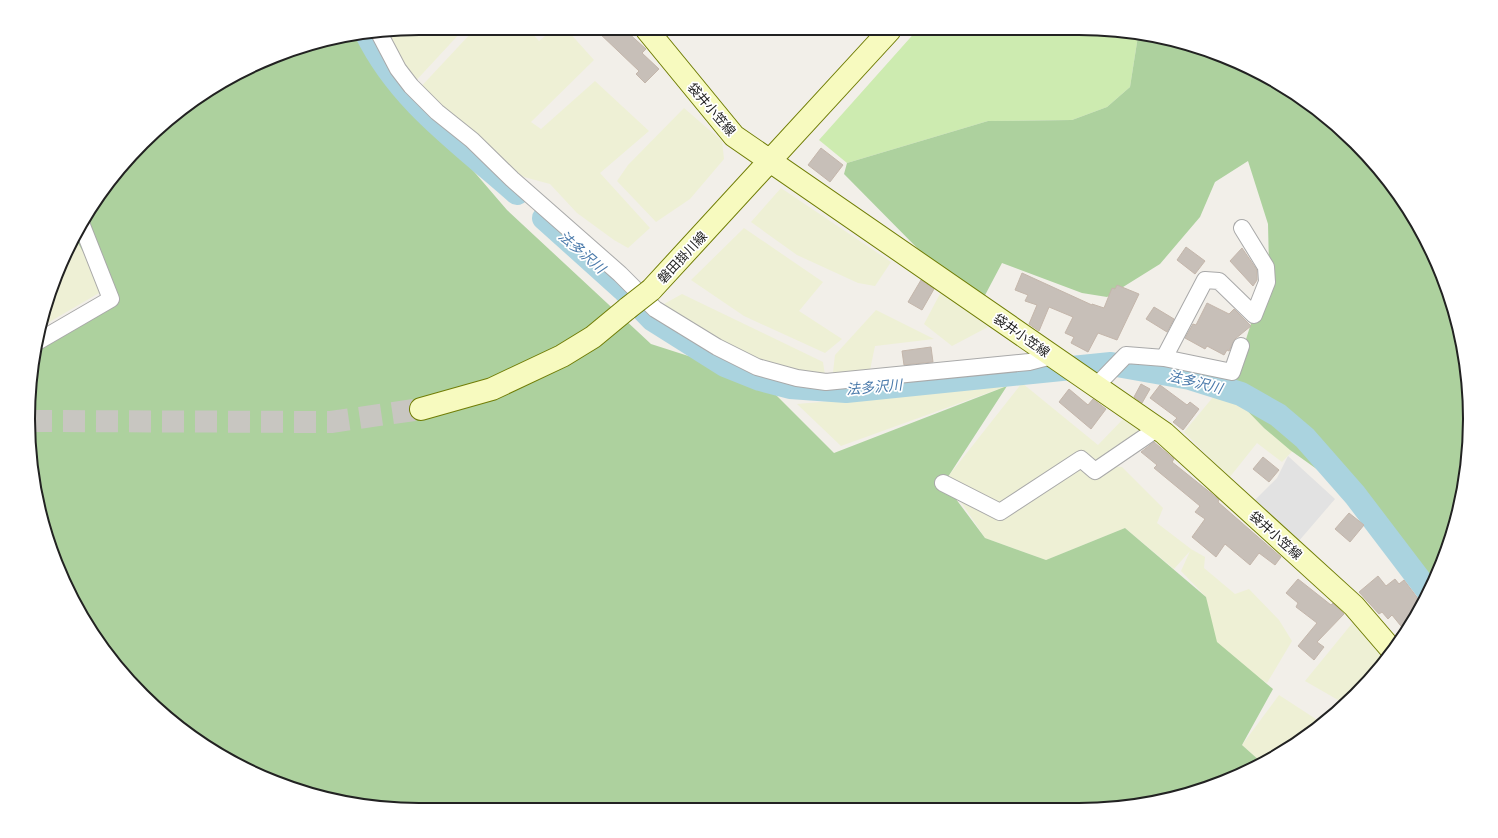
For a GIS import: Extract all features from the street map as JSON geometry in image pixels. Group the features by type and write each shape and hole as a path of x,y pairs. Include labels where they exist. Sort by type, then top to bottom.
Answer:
{"main road":[{"name":"袋井小笠線","path":"651,35 734,136 1158,428 1354,606 1389,646"},
{"name":"磐田掛川線","path":"421,409 492,389 562,356 594,337 652,290 885,35"}],"street":[{"path":"381,37 398,69 411,86 436,112 472,140 512,179 620,274 655,309 717,347 757,367 797,378 826,382 1029,362 1052,356"},
{"path":"1164,358 1205,280 1219,281 1254,315 1267,282 1266,267 1242,228"},
{"path":"44,338 111,299 85,230"},
{"path":"1097,385 1126,355 1164,358 1232,372 1241,346"},
{"path":"943,483 1000,512 1080,459 1095,471 1158,428"}],"green space":[{"path":"458,35 411,86 383,37"},
{"path":"469,35 534,35 539,41 546,35 572,35 594,60 531,122 541,129 595,81 649,131 600,173 650,228 628,248 614,240 577,213 550,184 524,177 485,153 416,92"},
{"path":"913,35 1079,35 1137,39 1130,87 1107,107 1072,120 988,121 847,163 819,140"},
{"path":"379,37 415,103 507,210 651,344 760,379 834,453 1007,386 944,483 985,538 1046,560 1125,528 1206,597 1217,642 1273,689 1242,745 1257,759 1226,774 1202,783 1154,796 1129,800 1079,803 419,803 369,800 344,796 296,783 272,774 227,752 185,724 147,691 114,653 86,611 64,566 55,542 42,494 36,444 36,394 42,344 45,331 110,299 78,243 86,227 114,185 147,147 185,114 227,86 272,64 296,55 344,42"},
{"path":"1137,39 1154,42 1202,55 1249,75 1271,86 1313,114 1351,147 1384,185 1412,227 1434,272 1443,296 1456,344 1462,394 1462,444 1456,494 1443,542 1428,578 1363,495 1318,470 1290,450 1264,428 1232,395 1233,380 1269,267 1268,224 1248,161 1215,182 1200,217 1160,264 1107,297 1082,293 1002,263 983,299 927,258 844,174 847,163 988,121 1072,120 1107,107 1130,87"},
{"path":"684,108 722,141 724,159 690,199 656,222 617,181 628,165"},
{"path":"781,188 891,262 875,286 858,283 797,255 751,222"},
{"path":"744,228 823,282 799,311 842,339 825,353 744,316 691,280"},
{"path":"80,240 106,289 47,323 64,272"},
{"path":"941,292 988,327 952,346 924,324"},
{"path":"682,294 823,362 826,382 786,375 655,309"},
{"path":"876,310 934,339 875,346 870,370 832,381 835,355"},
{"path":"1022,383 1098,445 1125,417 1148,435 1103,465 1122,467 1163,508 1157,523 1191,549 1205,557 1204,568 1235,594 1249,589 1279,620 1292,641 1267,683 1214,648 1206,597 1181,571 1190,551 1174,569 1125,528 1046,560 985,538 951,487 943,483"},
{"path":"1007,386 841,446 797,404"},
{"path":"1214,396 1255,411 1305,438 1282,462 1257,443 1229,478 1184,432"},
{"path":"1354,621 1384,653 1351,691 1340,701 1305,681"},
{"path":"1279,695 1318,720 1271,752 1257,759 1242,745"}],"shaded area":[{"path":"1288,456 1335,499 1298,542 1255,500 1277,478"}],"building":[{"path":"601,35 631,35 646,49 642,53 659,69 645,83 636,74 639,71"},
{"path":"821,148 843,165 830,182 808,165"},
{"path":"1186,247 1205,261 1195,274 1177,260"},
{"path":"1242,248 1257,270 1257,280 1253,286 1230,261"},
{"path":"1022,273 1092,305 1104,308 1112,288 1115,289 1117,285 1139,294 1117,340 1098,333 1088,352 1071,343 1074,337 1065,333 1073,317 1049,307 1039,331 1029,324 1037,305 1025,301 1028,295 1015,290"},
{"path":"921,280 934,289 922,310 908,302"},
{"path":"1207,303 1229,314 1234,309 1251,326 1235,339 1229,351 1227,350 1224,355 1207,346 1205,349 1185,338 1193,324 1196,325"},
{"path":"1154,307 1174,319 1167,332 1146,319"},
{"path":"931,347 933,362 904,365 902,351"},
{"path":"1141,384 1150,389 1142,403 1134,397"},
{"path":"1160,385 1187,405 1190,402 1199,409 1183,430 1173,422 1177,418 1150,398"},
{"path":"1069,389 1088,405 1093,399 1106,409 1091,429 1059,402"},
{"path":"1154,442 1174,459 1172,462 1217,498 1219,500 1218,502 1281,557 1275,565 1259,553 1250,565 1225,544 1216,557 1192,537 1205,519 1195,512 1200,506 1154,468 1157,465 1141,452"},
{"path":"1263,457 1279,470 1269,482 1253,469"},
{"path":"1349,513 1364,525 1350,542 1335,529"},
{"path":"1378,576 1386,586 1395,579 1399,584 1404,580 1418,599 1402,627 1392,615 1388,619 1382,612 1379,614 1359,592"},
{"path":"1298,579 1331,605 1333,603 1344,614 1317,642 1324,647 1314,660 1298,646 1317,623 1296,607 1298,603 1286,593"}],"waterway":[{"name":"法多沢川","path":"369,38 396,80 414,101 454,139 517,193"},
{"name":"法多沢川","path":"544,218 623,289 652,319 725,365 760,379 790,387 846,391 1111,364 1190,378 1241,394 1278,415 1305,438 1355,495 1424,586"}],"tunnel":[{"path":"35,421 331,422 421,409"}]}
